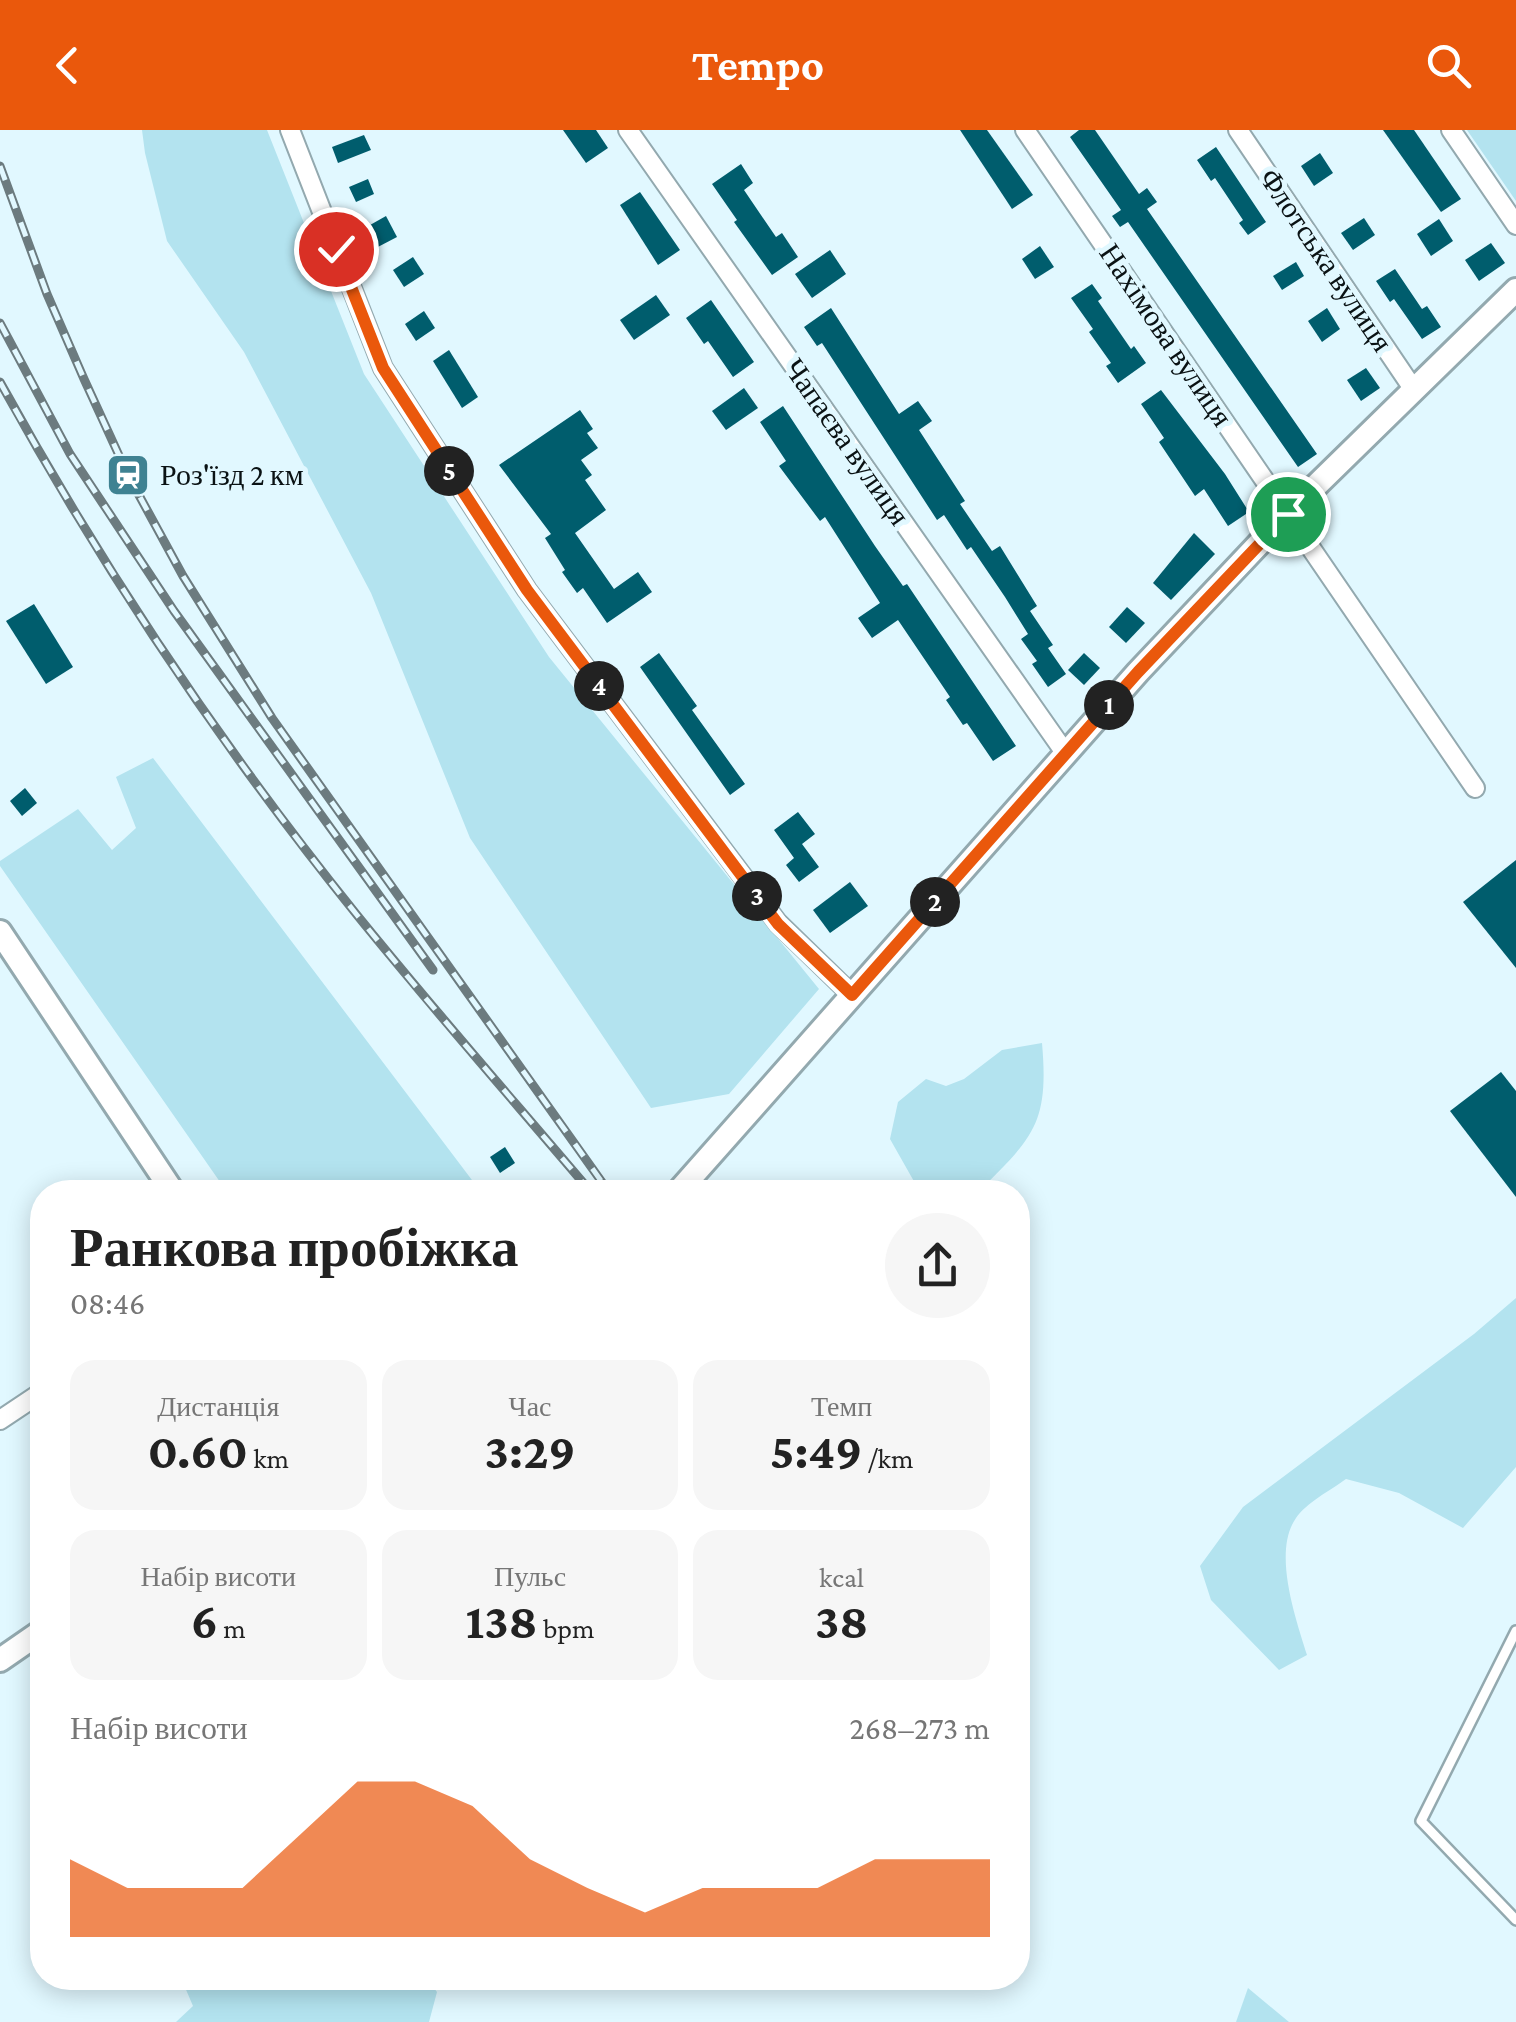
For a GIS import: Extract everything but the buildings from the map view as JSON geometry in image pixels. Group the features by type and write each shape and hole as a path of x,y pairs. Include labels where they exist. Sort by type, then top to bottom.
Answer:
{"main road":[{"path":"689,1180 1138,672 1288,514 1516,290"},
{"path":"0,932 165,1180"},
{"path":"0,1660 30,1639"}],"street":[{"path":"290,130 383,368 486,527 527,590 778,924 852,995"},
{"name":"Чапаєва вулиця","path":"628,130 1066,754"},
{"name":"Нахімова вулиця","path":"1025,130 1474,788"},
{"name":"Флотська вулиця","path":"1238,130 1414,390"},
{"path":"1452,130 1516,225"},
{"path":"0,1420 30,1400"}],"lane":[{"path":"1516,1631 1421,1822 1516,1920"}],"shaded area":[{"path":"142,130 267,130 364,374 549,657 819,989 729,1094 651,1108 470,838 371,593 244,352 167,241"},
{"path":"1467,130 1516,130 1516,201"},
{"path":"153,758 472,1180 219,1180 0,866 0,861 78,809 112,850 136,828 116,777"},
{"path":"1042,1043 1040,1110 1025,1141 990,1180 913,1180 890,1139 898,1102 926,1079 946,1086 964,1079 1002,1050"},
{"path":"1516,1298 1516,1467 1463,1528 1399,1493 1346,1479 1306,1507 1289,1532 1286,1567 1307,1655 1279,1670 1211,1600 1200,1566 1243,1507 1474,1334"},
{"path":"1248,1988 1289,2022 1236,2022"},
{"path":"186,1990 437,1992 429,2022 176,2022 193,2006"}],"railway":[{"path":"0,166 47,294 84,379 128,475 183,576 272,718 600,1180"},
{"path":"0,323 70,454 174,611 433,970"},
{"path":"0,382 123,589 259,788 386,950 581,1180"}],"place":[{"name":"Роз'їзд 2 км","path":"128,475"}],"route":[{"path":"336,249 383,368 527,590 778,924 852,995 1138,672 1288,514"}]}
